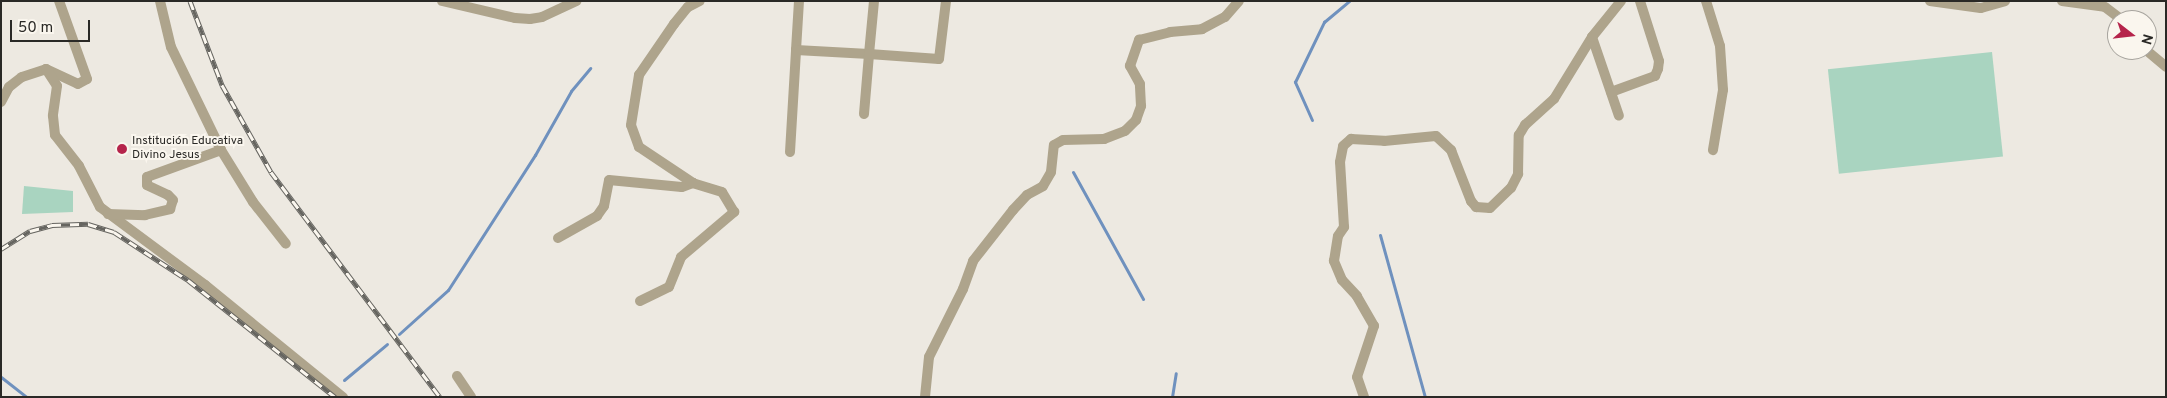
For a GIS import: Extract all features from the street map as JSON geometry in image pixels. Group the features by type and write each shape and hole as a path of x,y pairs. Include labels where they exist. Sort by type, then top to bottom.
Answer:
{"street":[{"path":"1,102 9,87 22,77 46,69 78,84 87,79 60,1"},
{"path":"160,1 172,47 220,150 252,202 286,244"},
{"path":"442,1 515,18 530,19 542,17 576,1"},
{"path":"640,301 669,286 681,256 734,212 722,192 692,183 639,148 630,125 639,75 688,7 700,1"},
{"path":"790,152 799,1"},
{"path":"864,114 874,1"},
{"path":"796,50 939,59 946,1"},
{"path":"925,397 929,357 963,289 973,261 1026,195 1043,186 1052,172 1054,144 1063,140 1104,139 1126,131 1136,120 1141,106 1140,84 1130,66 1139,40 1170,32 1202,29 1221,20 1239,1"},
{"path":"1364,397 1357,377 1374,326 1357,296 1342,280 1334,261 1338,236 1344,227 1340,162 1342,146 1351,139 1370,137 1384,141 1436,136 1451,150 1470,201 1476,207 1490,208 1511,188 1518,174 1517,149 1522,130 1567,82 1592,37 1622,1"},
{"path":"1611,92 1655,76 1658,69 1659,61 1640,1"},
{"path":"1706,1 1720,46 1724,90 1713,150"},
{"path":"1930,1 1952,6 1980,8 2005,1"},
{"path":"1952,6 1964,1"},
{"path":"2062,1 2105,7 2109,10"},
{"path":"1592,37 1619,116"},
{"path":"46,69 57,86 53,116 55,135 79,166 95,200 107,214 205,285 343,397"},
{"path":"107,214 145,215 170,209 173,200 168,195 147,185 147,177 220,150"},
{"path":"558,238 597,216 604,206 609,180 682,187 692,183"},
{"path":"458,376 471,397"}],"green space":[{"path":"1992,52 2003,156 1839,174 1828,69"},
{"path":"24,186 73,191 73,212 22,214"}],"waterway":[{"path":"1312,120 1295,82 1324,22 1349,1"},
{"path":"399,334 448,290 535,155 571,91 590,68"},
{"path":"1073,172 1143,299"},
{"path":"1380,235 1425,397"},
{"path":"344,380 387,344"},
{"path":"1172,397 1176,373"},
{"path":"1,377 27,397"}],"railway":[{"path":"190,1 222,85 271,172 440,397"},
{"path":"1,249 30,231 52,225 88,224 114,232 188,280 335,397"}],"place":[{"name":"Institución Educativa Divino Jesus","path":"122,149"}]}
